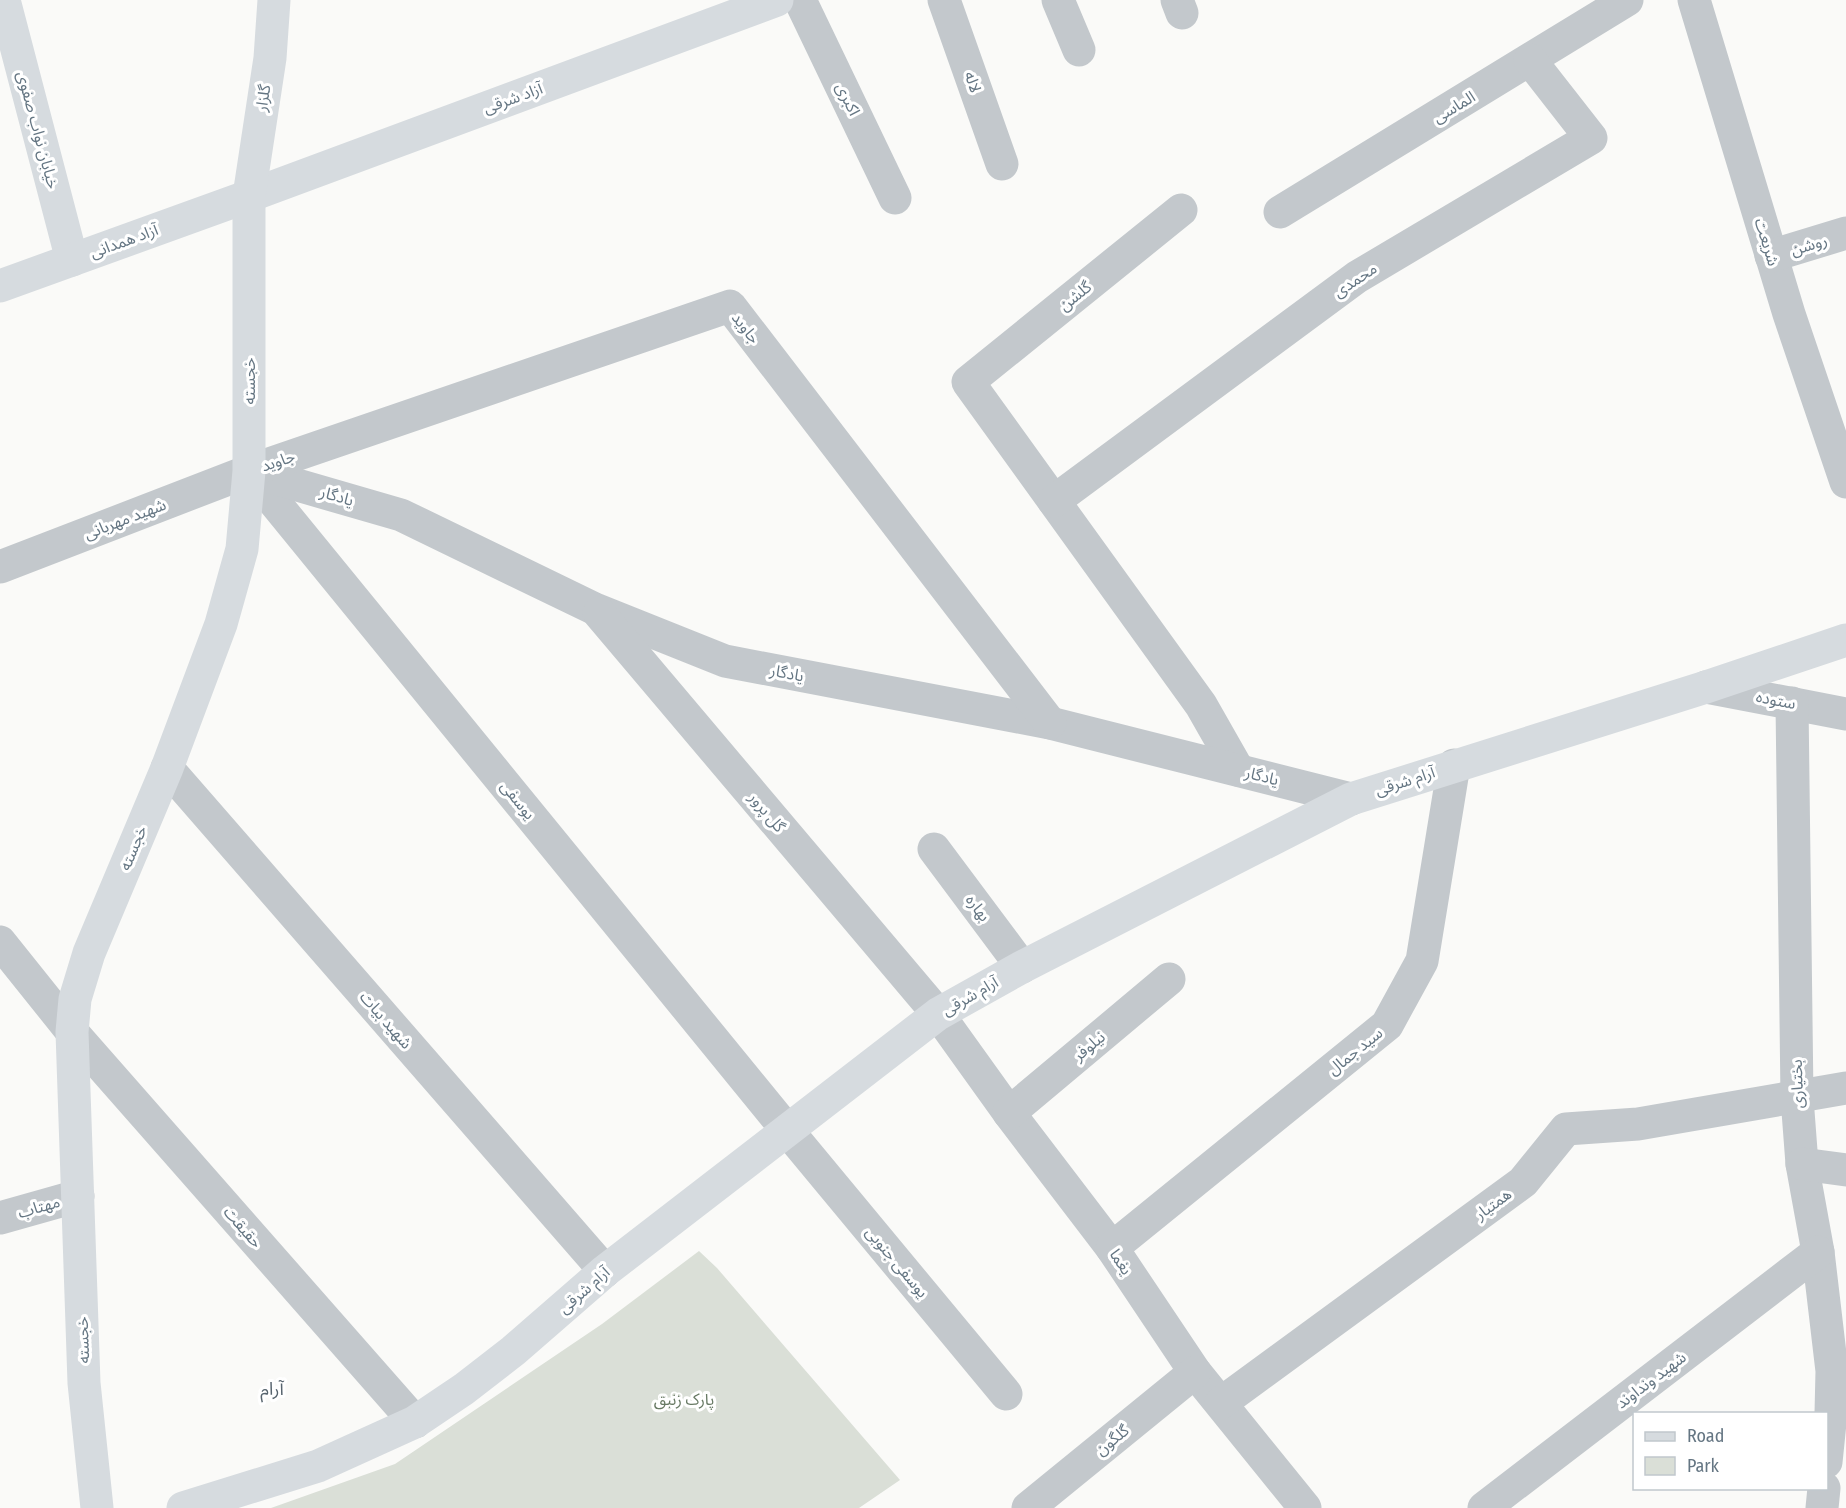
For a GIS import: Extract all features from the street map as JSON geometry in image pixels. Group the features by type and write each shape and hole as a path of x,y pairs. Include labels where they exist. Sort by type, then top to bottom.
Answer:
{"street":[{"name":"گلزار","path":"249,196 270,58 274,0"},
{"name":"آزاد شرقی","path":"249,196 777,0"},
{"name":"اکبری","path":"800,0 895,198"},
{"name":"لاله","path":"944,0 1002,164"},
{"path":"1058,0 1078,50"},
{"name":"الماسی","path":"1280,212 1628,0"},
{"name":"شریعت","path":"1694,0 1789,314 1846,482"},
{"name":"خیابان نواب صفوی","path":"6,2 72,260"},
{"name":"محمدی","path":"1054,501 1357,277 1591,138 1530,60"},
{"name":"آزاد همدانی","path":"0,286 249,196"},
{"name":"خجسته","path":"97,1508 84,1383 72,1032 75,999 89,953 167,768 221,624 242,549 249,471 249,196"},
{"name":"گلشن","path":"1054,501 968,382 1181,210"},
{"name":"روشن","path":"1771,256 1846,233"},
{"name":"جاوید","path":"249,471 730,306 1050,723"},
{"name":"شهید مهربانی","path":"0,567 249,471"},
{"name":"یادگار","path":"249,471 401,515 595,609 725,661 1050,723 1350,798"},
{"name":"یوسفی","path":"249,471 787,1130"},
{"path":"1054,501 1200,705 1238,770"},
{"name":"گل پرور","path":"595,609 938,1014"},
{"name":"آرام شرقی","path":"183,1508 318,1466 415,1422 464,1389 513,1351 605,1271 938,1014 1022,967 1350,798 1706,687 1846,640"},
{"name":"ستوده","path":"1706,687 1846,714"},
{"name":"بختیاری","path":"1792,703 1797,1098 1803,1164 1818,1252 1832,1371 1828,1450"},
{"name":"سید جمال","path":"1112,1248 1387,1024 1422,961 1454,765"},
{"name":"شهید بیات","path":"167,768 605,1271"},
{"name":"بهاره","path":"934,849 1022,967"},
{"name":"حقیقت","path":"0,944 72,1032 415,1422"},
{"name":"نیلوفر","path":"1009,1113 1169,979"},
{"name":"یغما","path":"938,1014 1009,1113 1112,1248 1195,1372 1305,1508"},
{"path":"1797,1098 1846,1088"},
{"name":"همتیار","path":"1221,1403 1523,1182 1566,1130 1638,1124 1797,1098"},
{"name":"یوسفی جنوبی","path":"787,1130 1006,1394"},
{"path":"1803,1164 1846,1170"},
{"name":"مهتاب","path":"0,1218 78,1196"},
{"name":"شهید ونداوند","path":"1484,1508 1818,1252"},
{"name":"گلگون","path":"1028,1508 1195,1372"},
{"path":"1822,1508 1824,1490"}],"green space":[{"name":"پارک زنبق","path":"699,1251 717,1268 900,1480 859,1508 271,1508 395,1464 602,1324"}],"district":[{"name":"آرام","path":"272,1389"}]}
